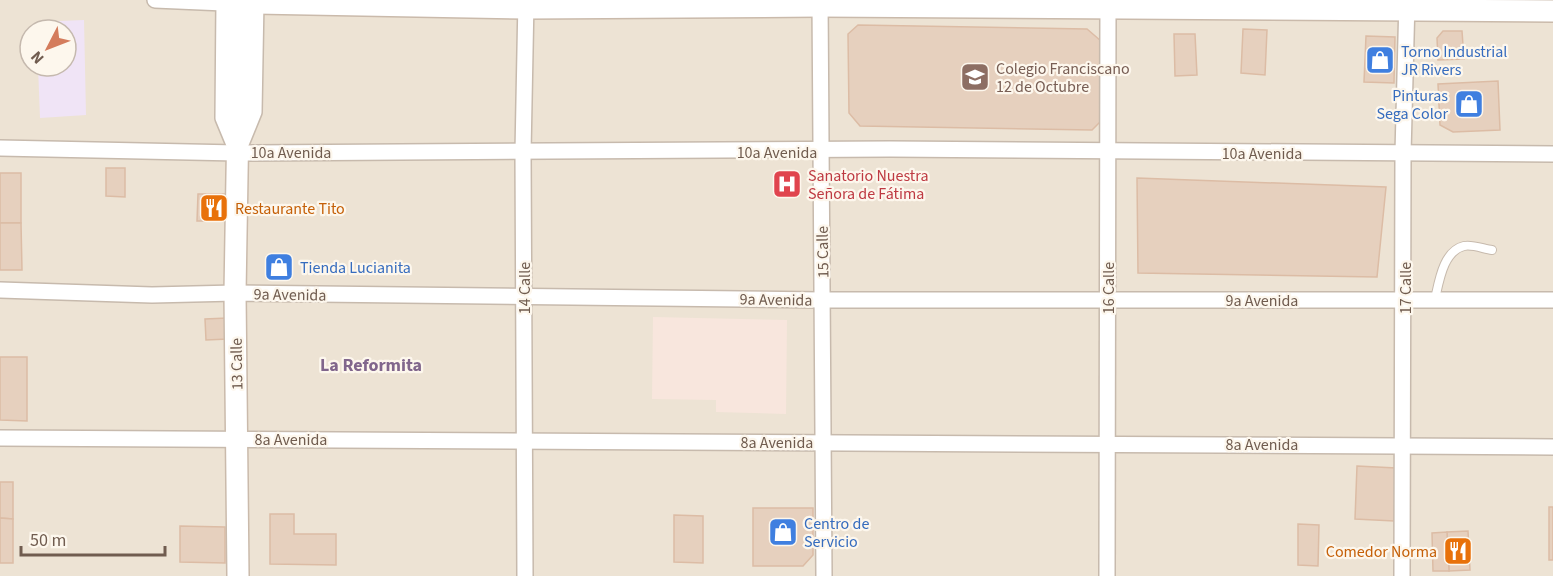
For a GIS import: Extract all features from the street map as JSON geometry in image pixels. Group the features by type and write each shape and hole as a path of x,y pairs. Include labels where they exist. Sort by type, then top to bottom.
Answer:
{"street":[{"path":"155,0 526,4 1407,5 1553,11"},
{"name":"13 Calle","path":"238,576 235,293 240,1"},
{"name":"15 Calle","path":"820,3 825,576"},
{"name":"14 Calle","path":"525,576 523,152 526,4"},
{"name":"16 Calle","path":"1107,576 1108,4"},
{"name":"17 Calle","path":"1402,576 1405,301 1403,153 1407,5"},
{"name":"10a Avenida","path":"0,148 237,153 820,152 891,149 1553,154"},
{"name":"9a Avenida","path":"0,290 152,295 235,293 395,296 524,295 1108,302 1553,300"},
{"name":"8a Avenida","path":"0,438 1553,447"}],"lane":[{"path":"1435,299 1442,270 1453,252 1464,246 1492,250"}],"shaded area":[{"name":"La Reformita","path":"0,0 1553,0 1553,576 0,576"},
{"path":"78,20 84,20 86,115 40,118 38,78 78,78"},
{"path":"653,317 787,320 786,414 716,412 716,400 652,399"}],"building":[{"name":"Colegio Franciscano 12 de Octubre","path":"858,25 1087,29 1101,41 1102,120 1092,130 860,126 849,113 848,34"},
{"path":"1243,29 1267,30 1265,75 1241,73"},
{"path":"1443,31 1462,31 1464,59 1438,60 1437,38"},
{"path":"1174,34 1195,34 1197,75 1175,76"},
{"name":"Torno Industrial JR Rivers","path":"1366,36 1395,37 1394,83 1364,82"},
{"name":"Pinturas Sega Color","path":"1498,81 1500,130 1453,132 1440,125 1438,84"},
{"path":"106,168 125,168 125,197 106,196"},
{"path":"0,173 21,173 21,223 0,223"},
{"path":"1137,178 1386,187 1377,277 1138,273"},
{"name":"Restaurante Tito","path":"198,194 230,194 230,221 197,221"},
{"path":"0,223 21,223 22,270 0,270"},
{"name":"Tienda Lucianita","path":"286,258 287,274 271,275 270,259"},
{"path":"227,318 228,339 206,340 205,319"},
{"path":"0,357 27,357 27,421 0,420"},
{"path":"1357,466 1396,468 1394,521 1355,519"},
{"path":"0,482 13,482 13,519 0,518"},
{"path":"1549,507 1553,507 1553,560 1549,560"},
{"name":"Centro de Servicio","path":"753,508 813,508 813,555 803,566 753,566"},
{"path":"270,514 294,514 294,534 336,534 336,565 270,564"},
{"path":"674,515 703,516 703,563 674,562"},
{"path":"0,518 13,519 13,563 0,563"},
{"path":"1298,524 1319,525 1318,566 1298,565"},
{"path":"180,526 225,527 225,563 180,562"},
{"name":"Comedor Norma","path":"1468,531 1470,570 1449,571 1447,532"},
{"path":"1447,532 1449,571 1433,571 1432,533"}],"place":[{"name":"Torno Industrial JR Rivers","path":"1380,60"},
{"name":"Colegio Franciscano 12 de Octubre","path":"975,77"},
{"name":"Pinturas Sega Color","path":"1469,104"},
{"name":"Sanatorio Nuestra Señora de Fátima","path":"787,184"},
{"name":"Restaurante Tito","path":"214,208"},
{"name":"Tienda Lucianita","path":"279,267"},
{"name":"Centro de Servicio","path":"783,532"},
{"name":"Comedor Norma","path":"1458,551"}],"district":[{"name":"La Reformita","path":"371,365"}]}
